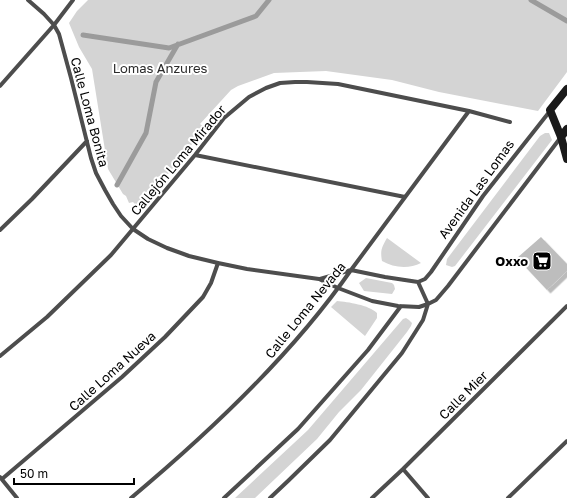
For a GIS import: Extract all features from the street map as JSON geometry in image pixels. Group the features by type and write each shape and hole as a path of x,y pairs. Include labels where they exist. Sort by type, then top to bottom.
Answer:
{"street":[{"name":"Calle Loma Bonita","path":"28,0 54,25 71,78 96,173 113,204 121,216 133,229 148,239 189,256 247,269 319,279 372,302 419,307 428,304"},
{"path":"0,86 54,25 73,0"},
{"name":"Callejón Loma Mirador","path":"0,356 47,317 111,255 224,118 249,97 266,88 280,83 307,82 338,84 470,111 510,122"},
{"name":"Avenida Las Lomas","path":"418,282 431,272 483,196 567,89"},
{"path":"550,110 561,137 567,159"},
{"name":"Calle Loma Nevada","path":"131,498 222,417 274,364 338,288 405,196 470,111"},
{"path":"428,304 436,300 448,286 567,129"},
{"path":"0,230 87,141"},
{"path":"195,155 405,196"},
{"name":"Calle Loma Nueva","path":"1,478 122,377 165,337 203,297 211,283 218,263"},
{"name":"Calle Loma Bonita","path":"319,279 350,270 418,282"},
{"path":"270,498 330,440 402,353 423,320 428,304 418,282"},
{"path":"224,498 298,429 368,350 401,306"},
{"name":"Calle Mier","path":"372,498 567,306"},
{"path":"508,498 567,441"},
{"path":"403,469 428,498"},
{"path":"1,478 17,498"}],"green space":[{"name":"Lomas Anzures","path":"88,0 567,0 567,72 538,111 439,92 392,80 326,71 274,73 231,90 200,124 205,128 164,179 159,176 136,205 133,202 129,203 108,169 92,69 79,47 69,23 77,11"},
{"path":"545,133 549,133 552,140 455,266 452,267 446,265 447,259 540,136"},
{"path":"387,238 421,263 402,267 391,265 382,261 382,249"},
{"path":"366,278 392,283 395,289 392,294 364,291 359,283"},
{"path":"337,301 364,306 377,313 377,318 365,336 331,307"},
{"path":"406,318 412,323 407,332 361,390 339,412 317,439 255,498 235,498 308,430 403,319"}],"building":[{"name":"Oxxo","path":"541,237 567,264 567,271 547,290 517,258"}],"waterway":[{"path":"83,35 169,48 256,16 269,0"},
{"path":"531,0 567,21"},
{"path":"117,185 146,133 156,82 178,44"}],"place":[{"name":"Oxxo","path":"542,261"}]}
